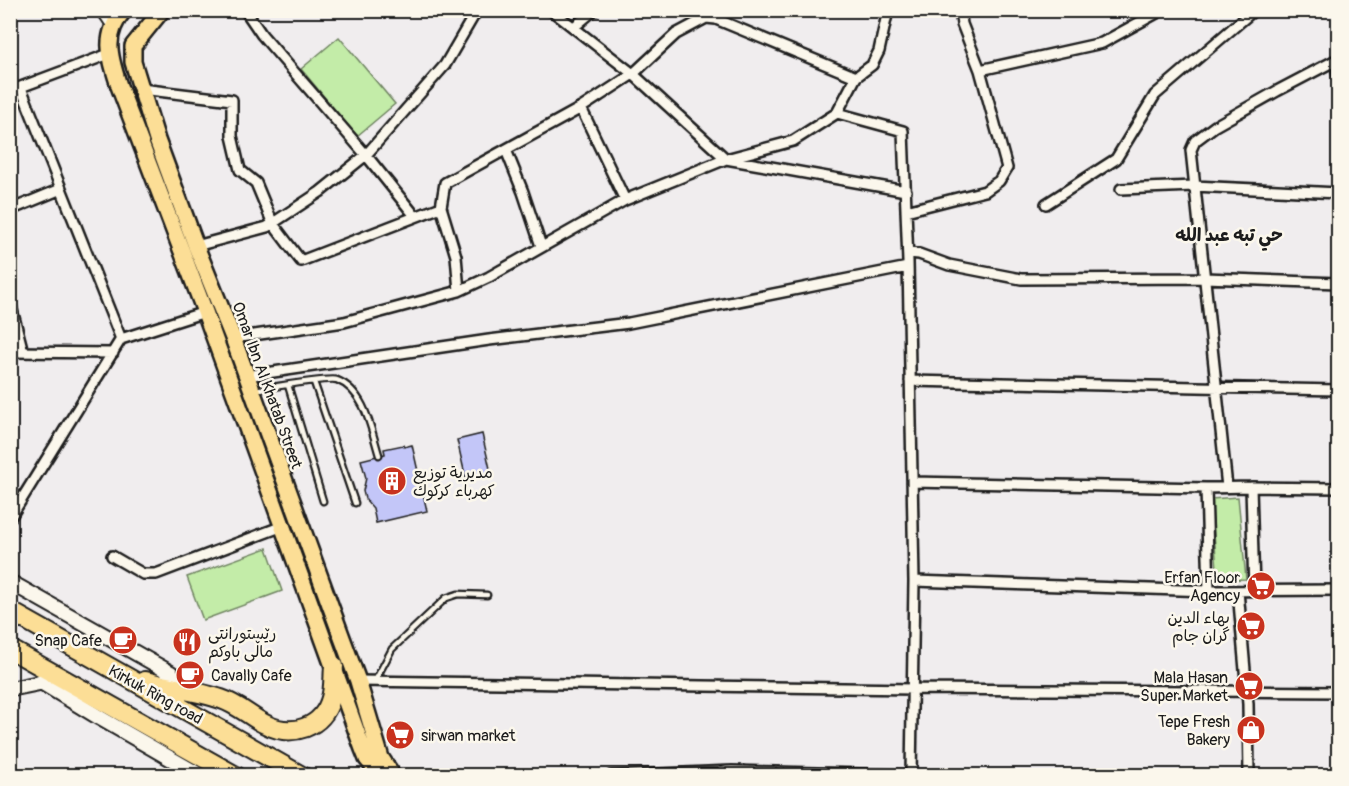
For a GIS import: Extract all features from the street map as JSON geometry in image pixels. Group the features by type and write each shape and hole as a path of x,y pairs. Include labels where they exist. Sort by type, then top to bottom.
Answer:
{"highway":[{"name":"Kirkuk Ring road","path":"10,611 302,776"},
{"name":"Kirkuk Ring road","path":"10,649 236,776"},
{"path":"117,673 224,700 267,726 299,731 311,726 326,710 331,697 334,666"}],"main road":[{"name":"Omar Ibn Al Khatab Street","path":"124,10 108,17 109,54 119,86 205,312 367,759 381,776"},
{"name":"Omar Ibn Al Khatab Street","path":"162,10 133,46 133,62 141,89 157,140 233,338 358,681 381,758 393,776"},
{"path":"10,582 171,673 184,691"},
{"path":"325,641 341,635"},
{"path":"10,689 61,678"},
{"path":"41,682 201,776"}],"street":[{"path":"245,10 262,36 366,155 415,216"},
{"path":"196,246 273,224 320,192 366,155 445,65 477,10"},
{"path":"551,10 633,74 726,159 906,191"},
{"path":"574,27 594,10"},
{"path":"233,338 344,322 459,291 625,200 726,159 793,141 837,114 856,77 872,65 879,51 888,10"},
{"path":"906,211 985,191 999,181 1007,168 980,70 962,24 960,10"},
{"path":"980,70 1102,43 1162,10"},
{"path":"1046,204 1116,159 1155,95 1254,10"},
{"path":"459,291 456,256 441,207 445,183 581,108 633,74 676,34 706,18 717,19 856,77"},
{"path":"10,92 109,54"},
{"path":"1227,488 1191,150 1195,141 1215,126 1337,60 1338,76"},
{"path":"21,88 121,339"},
{"path":"141,89 232,100 232,136 240,170 256,183 273,224 301,261 441,207"},
{"path":"581,108 625,200"},
{"path":"837,114 903,131 908,253 914,581 911,775"},
{"path":"506,150 541,246"},
{"path":"1121,189 1194,186 1338,193"},
{"path":"10,210 61,189"},
{"path":"908,253 919,254 950,265 1021,279 1205,278 1338,283"},
{"path":"246,376 489,340 629,323 908,267"},
{"path":"10,302 23,352"},
{"path":"10,519 121,339 205,312"},
{"path":"10,352 113,352"},
{"path":"910,381 1338,390"},
{"path":"912,482 1206,488 1338,488"},
{"path":"1251,487 1254,590"},
{"path":"1206,488 1209,591"},
{"path":"112,556 143,574 156,574 283,526"},
{"path":"914,581 1209,591 1338,590"},
{"path":"1238,591 1247,690 1249,776"},
{"path":"358,681 1338,692"},
{"path":"610,776 732,771 943,776"}],"lane":[{"path":"251,391 335,379 350,388 366,412 378,454"},
{"path":"314,382 355,503"},
{"path":"288,386 323,501"},
{"path":"375,681 392,649 446,598 458,594 487,595"}],"green space":[{"path":"339,37 395,104 357,136 301,69"},
{"path":"1238,497 1246,579 1218,580 1211,499"},
{"path":"267,548 282,591 203,620 187,577"}],"building":[{"path":"482,434 491,473 466,479 457,440"},
{"name":"مديرية توزيع كهرباء كركوك","path":"403,445 404,447 412,445 427,511 376,523 373,508 365,499 363,491 366,478 361,460 385,454 384,449"}],"place":[{"name":"مديرية توزيع كهرباء كركوك","path":"392,481"},
{"name":"Erfan Floor Agency","path":"1261,586"},
{"name":"بهاء الدين گران جام","path":"1251,626"},
{"name":"Snap Cafe","path":"123,640"},
{"name":"رێستورانتی ماڵی باوکم","path":"187,642"},
{"name":"Cavally Cafe","path":"190,675"},
{"name":"Mala Hasan Super Market","path":"1249,686"},
{"name":"Tepe Fresh Bakery","path":"1251,730"},
{"name":"sirwan market","path":"400,735"}],"district":[{"name":"حي تبه عبد الله","path":"1229,235"}]}
